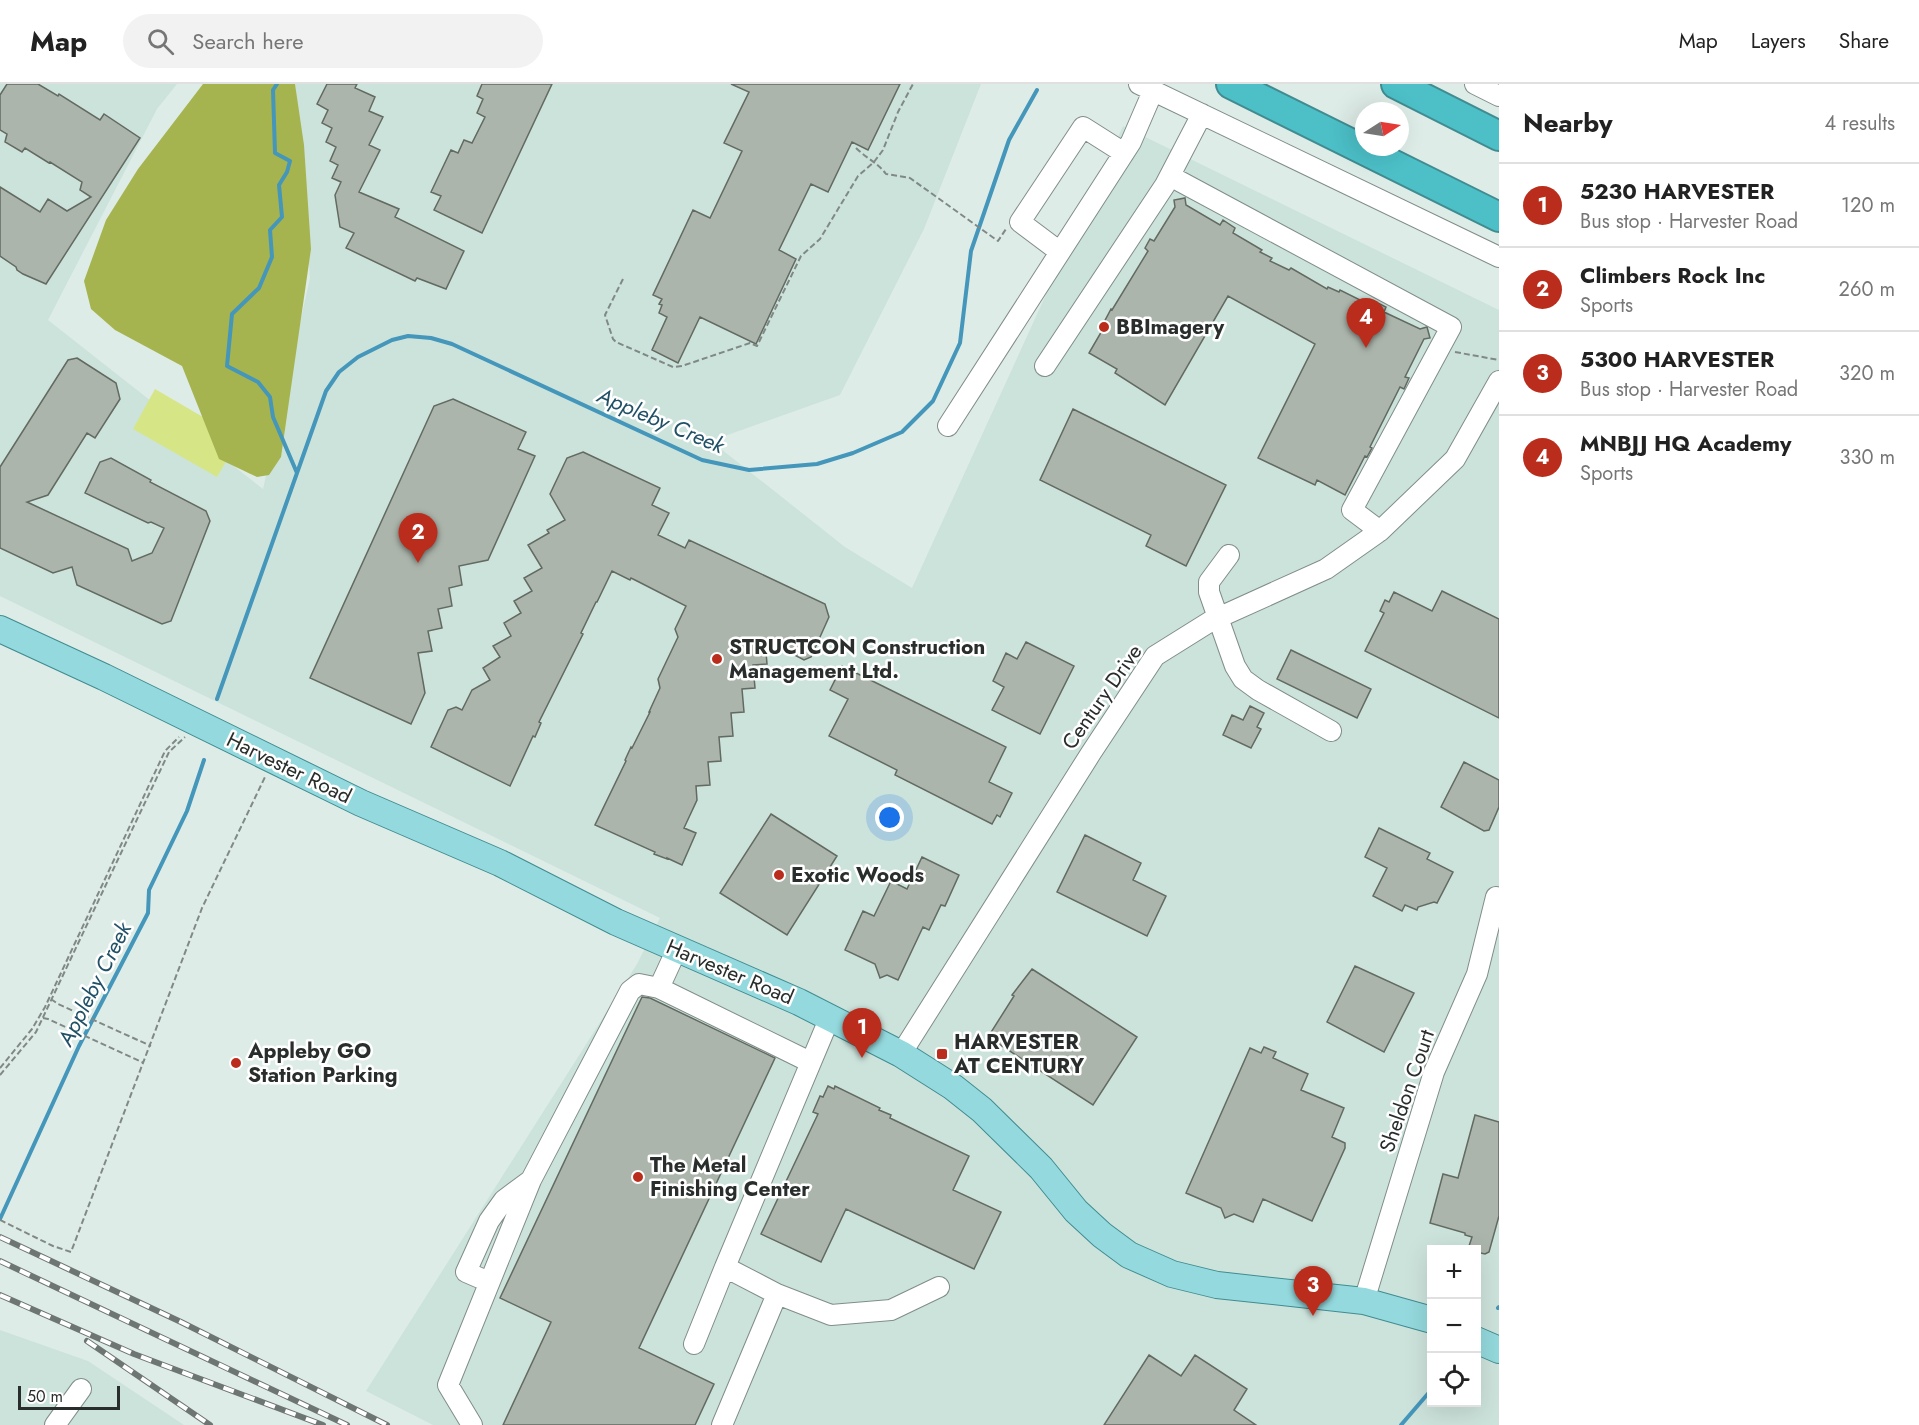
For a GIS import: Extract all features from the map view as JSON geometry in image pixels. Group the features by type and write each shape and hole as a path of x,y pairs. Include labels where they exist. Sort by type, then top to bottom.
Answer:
{"highway":[{"path":"1231,84 1499,217"},
{"path":"1396,84 1499,136"}],"main road":[{"name":"Harvester Road","path":"0,629 104,677 361,803 500,863 616,922 798,1001 901,1054 952,1087 989,1117 1041,1168 1076,1211 1102,1235 1129,1255 1172,1274 1217,1285 1364,1301 1427,1319"},
{"path":"1481,1342 1499,1350"}],"street":[{"path":"1475,84 1499,96"},
{"path":"948,426 1131,142 1146,87 1499,257"},
{"path":"1046,366 1170,176 1202,114"},
{"path":"1060,252 1020,222 1083,127 1124,153"},
{"path":"1170,176 1450,327 1352,510 1380,531"},
{"name":"Century Drive","path":"901,1054 1155,656 1217,618 1326,569 1380,531 1455,459 1499,381"},
{"path":"1229,555 1209,582 1209,592 1235,666 1243,679 1258,690 1331,731"},
{"name":"Sheldon Court","path":"1364,1301 1434,1072 1477,974 1496,897"},
{"path":"658,988 677,949"},
{"path":"472,1425 448,1384 531,1180 630,991 639,984 658,988 810,1062"},
{"path":"694,1344 724,1267 830,1017"},
{"path":"724,1267 777,1294 831,1315 891,1310 939,1287"},
{"path":"722,1425 777,1294"},
{"path":"55,1425 81,1389"}],"path":[{"path":"623,279 605,315 613,339 673,367 750,343 757,346 801,256 820,239 858,176 874,162 883,150 913,84"},
{"path":"856,148 865,157 879,165 886,174 910,178 998,241 1011,221"},
{"path":"1439,349 1499,360"},
{"path":"654,358 657,352"},
{"path":"0,1075 36,1032 169,753 184,739 193,721"},
{"path":"0,1068 36,1022 165,751 193,721"},
{"path":"0,1220 53,1246 71,1252 202,908 265,778 267,757"},
{"path":"51,999 151,1046"},
{"path":"42,1018 144,1063"}],"shaded area":[{"path":"0,84 177,84 157,109 48,320 263,489 310,278 295,84 981,84 924,229 840,395 711,441 845,547 912,588 1123,126 1499,310 1499,1425 433,1425 366,1391 637,964 660,918 0,596"},
{"path":"0,1330 88,1361 184,1425 0,1425"}],"green space":[{"path":"203,84 295,84 304,145 311,249 281,457 269,475 257,477 219,459 182,366 115,330 91,309 84,281 106,220 138,169"},
{"path":"155,389 263,452 250,474 227,460 217,477 133,429"}],"building":[{"path":"7,84 38,84 58,96 59,94 100,120 104,114 140,138 46,284 23,274 0,256 0,187 40,212 48,199 67,211 91,197 80,190 82,182 25,148 22,152 5,142 7,134 0,130 0,95"},
{"path":"327,84 357,84 355,88 375,97 369,111 383,117 369,145 380,150 359,192 399,209 395,217 464,251 446,289 417,278 415,281 346,248 354,233 340,227 335,195 341,182 332,178 338,165 330,161 336,147 326,142 332,128 322,123 328,110 317,104"},
{"path":"482,84 552,84 482,233 434,210 441,196 431,192 451,150 458,153 464,140 472,143 485,117 477,113 483,99 477,96"},
{"path":"731,84 900,84 868,150 852,142 828,192 811,184 779,250 796,259 756,344 700,317 678,363 652,350 667,317 659,313 662,305 659,304 662,299 653,295 693,210 710,218 742,151 724,143 749,92"},
{"path":"1185,198 1186,205 1220,225 1223,220 1235,228 1233,233 1262,250 1260,252 1272,258 1270,261 1289,270 1291,268 1327,289 1328,287 1339,292 1340,290 1372,306 1374,301 1386,307 1384,312 1420,329 1427,327 1430,338 1424,339 1405,377 1409,378 1404,389 1400,387 1370,447 1372,448 1367,457 1365,456 1345,495 1317,480 1315,485 1258,458 1315,344 1228,296 1165,405 1115,373 1117,369 1089,353 1111,309 1148,251 1145,248 1150,239 1154,241 1175,207 1174,200"},
{"path":"77,358 116,383 120,399 95,438 87,433 48,495 27,502 128,549 132,561 152,553 164,528 151,522 148,523 85,493 100,462 111,458 151,480 150,482 206,511 210,521 171,621 162,624 77,585 72,567 53,573 0,548 0,467 68,360"},
{"path":"453,399 526,432 518,449 535,456 488,560 459,566 462,585 449,588 452,606 438,609 442,628 428,631 432,651 418,653 425,693 411,724 310,678 434,406"},
{"path":"1073,409 1226,485 1186,566 1146,546 1151,535 1040,480"},
{"name":"STRUCTCON Construction Management Ltd.","path":"583,452 660,488 652,505 669,513 658,535 685,548 689,540 825,604 829,617 811,657 804,660 787,651 766,652 767,664 753,665 755,688 742,689 744,712 731,713 733,736 719,737 721,761 708,762 710,785 696,786 697,800 684,828 696,833 682,865 595,825 660,688 658,679 678,637 675,629 686,606 631,578 630,580 612,571 510,786 431,747 448,710 456,707 462,710 472,690 490,680 483,668 500,657 493,646 511,636 504,623 521,613 514,601 532,591 524,578 542,568 528,545 549,533 547,530 565,520 550,494 567,458"},
{"path":"1442,591 1499,619 1499,718 1365,651 1384,613 1380,611 1385,600 1389,602 1394,592 1432,611"},
{"path":"1026,642 1074,666 1040,734 992,710 1004,687 993,681 1006,653 1017,659"},
{"path":"1291,650 1371,689 1357,718 1277,679"},
{"path":"842,666 1006,747 989,782 1012,793 1000,817 997,815 992,824 895,775 897,770 829,736 848,699 830,690"},
{"path":"1250,706 1264,713 1257,727 1261,729 1251,748 1223,735 1232,715 1243,720"},
{"path":"1464,762 1499,780 1499,807 1489,830 1484,831 1441,807"},
{"name":"Exotic Woods","path":"771,814 837,856 787,935 720,893"},
{"path":"1379,828 1430,853 1427,859 1453,872 1437,903 1418,907 1417,910 1405,905 1402,911 1373,896 1387,868 1365,857"},
{"path":"1085,835 1141,863 1133,880 1166,896 1147,936 1057,892"},
{"path":"922,857 959,875 945,906 941,905 929,930 923,927 898,980 887,975 880,978 875,964 845,950 863,911 874,916 891,881 907,889"},
{"path":"1355,966 1414,993 1384,1052 1327,1022"},
{"path":"1032,969 1137,1037 1093,1105 988,1037 1014,996 1012,995"},
{"name":"The Metal Finishing Center","path":"642,997 650,998 775,1058 639,1348 714,1384 695,1425 503,1425 551,1322 500,1298"},
{"path":"1264,1047 1276,1052 1273,1058 1308,1074 1301,1090 1344,1108 1332,1137 1345,1143 1345,1148 1312,1221 1263,1199 1253,1222 1234,1214 1225,1218 1221,1208 1186,1193 1250,1048 1261,1053"},
{"path":"828,1086 834,1089 835,1086 880,1108 879,1110 891,1115 890,1118 969,1156 953,1190 1001,1212 974,1269 846,1209 821,1262 761,1234 818,1114 813,1112 820,1096 823,1097"},
{"path":"1475,1115 1499,1122 1499,1216 1489,1252 1485,1254 1481,1253 1481,1245 1469,1245 1472,1237 1465,1233 1430,1223 1443,1174 1458,1178"},
{"path":"1149,1355 1181,1376 1195,1355 1247,1389 1234,1410 1256,1425 1104,1425"}],"waterway":[{"name":"Appleby Creek","path":"217,699 297,473 273,417 270,397 258,382 227,366 232,314 259,288 272,257 270,230 282,217 279,185 287,172 290,161 275,153 273,90 277,84"},
{"name":"Appleby Creek","path":"297,473 326,391 339,372 358,357 392,340 408,336 431,338 452,344 702,460 749,470 817,464 853,453 902,432 933,401 960,343 971,251 1009,140 1037,90"},
{"name":"Appleby Creek","path":"0,1219 79,1046 148,913 149,890 187,811 204,760"},
{"path":"1401,1425 1427,1395"}],"railway":[{"path":"0,1237 181,1322 387,1425"},
{"path":"0,1261 347,1425"},
{"path":"0,1295 134,1354 323,1425"},
{"path":"87,1341 210,1425"}],"place":[{"name":"BBImagery","path":"1104,327"},
{"name":"MNBJJ HQ Academy","path":"1366,348"},
{"name":"Climbers Rock Inc","path":"418,563"},
{"name":"STRUCTCON Construction Management Ltd.","path":"717,659"},
{"name":"Exotic Woods","path":"779,875"},
{"name":"HARVESTER AT CENTURY","path":"942,1054"},
{"name":"5230 HARVESTER","path":"862,1058"},
{"name":"Appleby GO Station Parking","path":"236,1063"},
{"name":"The Metal Finishing Center","path":"638,1177"},
{"name":"5300 HARVESTER","path":"1313,1316"}]}
